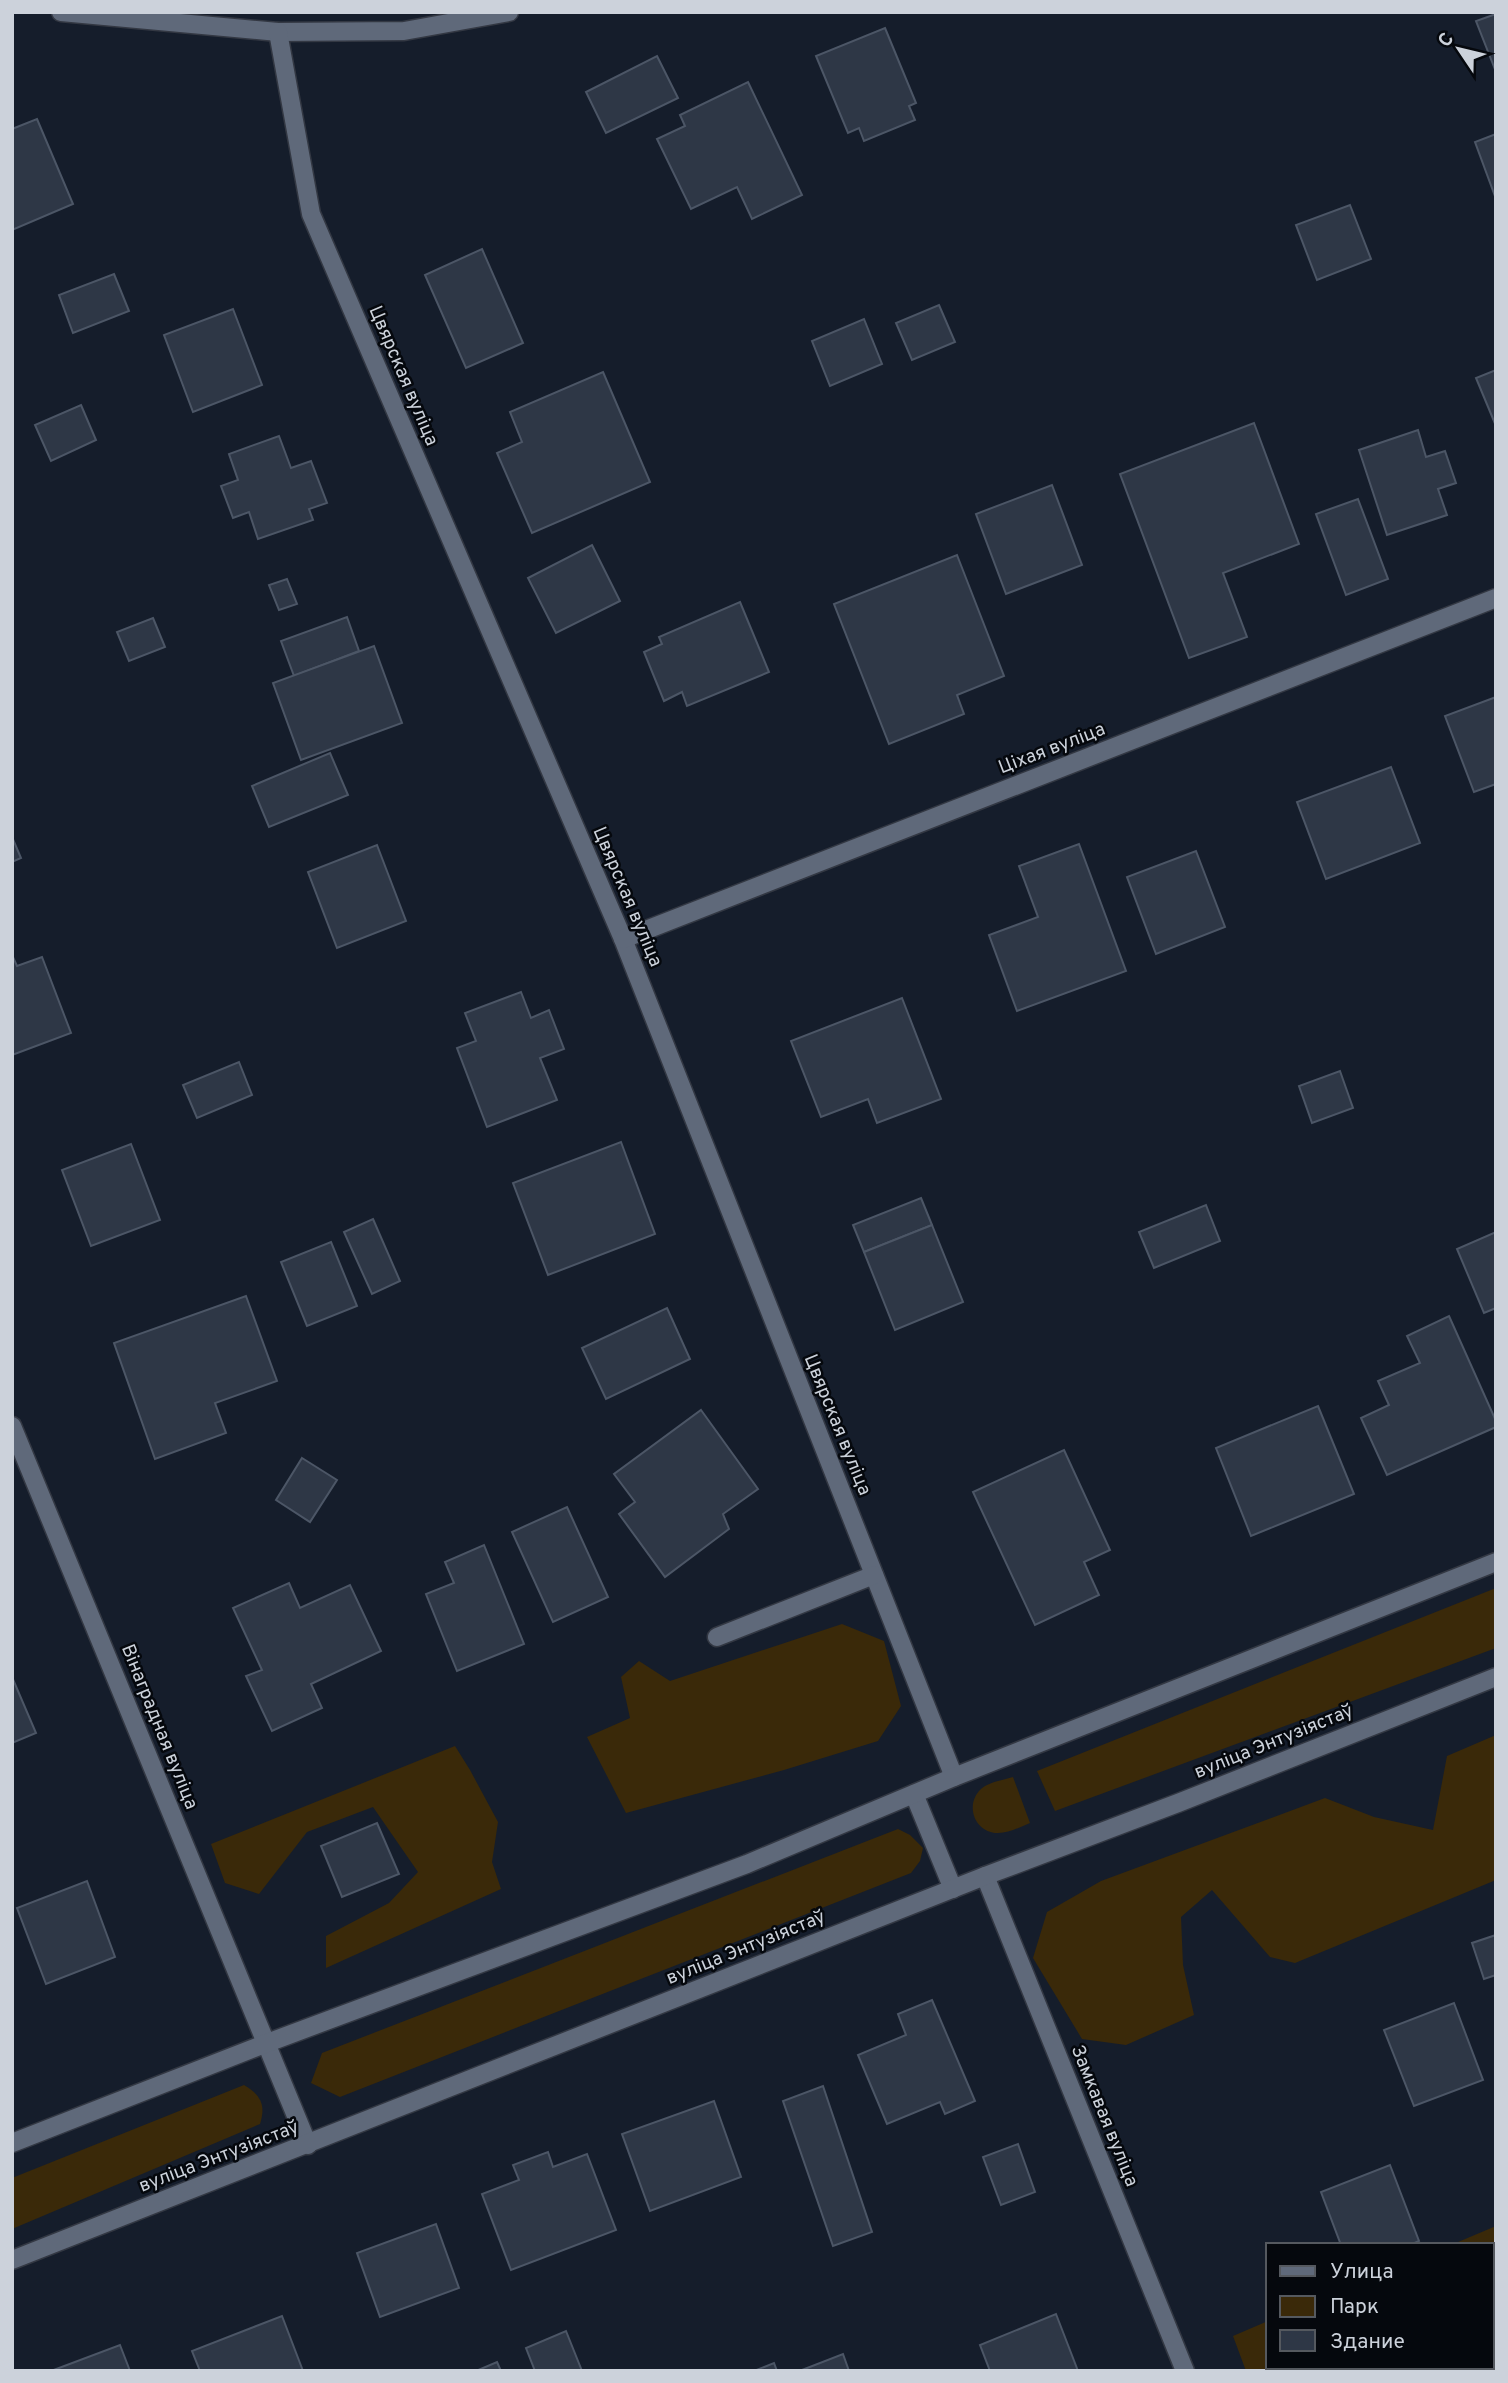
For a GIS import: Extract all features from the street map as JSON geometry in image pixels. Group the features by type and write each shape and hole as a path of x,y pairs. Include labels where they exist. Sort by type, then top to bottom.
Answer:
{"street":[{"path":"61,12 278,32 404,32 509,12"},
{"name":"Цвярская вуліца","path":"278,32 311,214 623,939 954,1777"},
{"name":"Ціхая вуліца","path":"623,939 1496,598"},
{"name":"Вінаградная вуліца","path":"12,1426 308,2145"},
{"path":"12,2143 267,2043 747,1864 954,1777 1496,1562"},
{"path":"717,1637 874,1575"},
{"name":"вуліца Энтузіястаў","path":"12,2260 1496,1677"},
{"path":"914,1794 953,1889"},
{"name":"Замкавая вуліца","path":"985,1876 1185,2371"}],"green space":[{"path":"1496,1588 1496,1648 1055,1811 1037,1771"},
{"path":"842,1624 884,1641 901,1706 878,1741 626,1813 587,1737 630,1718 621,1677 639,1661 670,1681"},
{"path":"1496,1735 1496,1880 1295,1963 1270,1957 1212,1890 1181,1917 1183,1965 1194,2015 1126,2045 1082,2039 1033,1958 1047,1912 1101,1881 1325,1798 1374,1817 1433,1830 1447,1756"},
{"path":"455,1746 498,1822 492,1862 501,1889 326,1968 326,1936 389,1903 418,1872 373,1807 307,1832 259,1894 225,1883 211,1844"},
{"path":"1013,1777 1030,1823 1006,1832 990,1832 974,1817 973,1803 976,1795 988,1785"},
{"path":"898,1829 910,1835 923,1848 920,1861 911,1873 340,2097 311,2083 322,2053"},
{"path":"244,2085 261,2101 260,2124 12,2229 12,2178"},
{"path":"1496,2226 1496,2371 1246,2371 1233,2336 1266,2322 1266,2369 1494,2369 1494,2243 1456,2243"}],"building":[{"path":"1496,14 1496,72 1476,21"},
{"path":"885,28 916,103 909,106 915,120 864,141 859,128 848,133 816,56"},
{"path":"657,56 678,98 606,133 586,92"},
{"path":"748,82 802,195 752,219 737,187 691,209 657,139 685,126 680,115"},
{"path":"37,119 73,204 12,230 12,129"},
{"path":"1496,134 1496,199 1475,142"},
{"path":"1350,205 1371,259 1317,280 1296,225"},
{"path":"482,249 523,343 466,368 425,275"},
{"path":"114,274 129,311 73,333 59,295"},
{"path":"939,305 955,342 912,360 896,323"},
{"path":"233,309 262,385 193,412 164,335"},
{"path":"864,319 882,364 830,386 812,341"},
{"path":"1496,370 1496,426 1476,378"},
{"path":"603,372 650,482 532,533 497,453 522,442 510,412"},
{"path":"81,405 96,440 51,461 35,425"},
{"path":"1254,423 1299,544 1223,573 1247,637 1189,658 1120,474"},
{"path":"1418,430 1426,457 1445,451 1456,483 1438,489 1447,515 1387,535 1359,450"},
{"path":"279,436 291,468 311,461 327,503 309,509 313,520 258,539 249,512 233,518 221,486 238,480 229,454"},
{"path":"1052,485 1082,565 1006,594 976,514"},
{"path":"1358,499 1388,579 1346,595 1316,514"},
{"path":"592,545 620,601 556,633 528,578"},
{"path":"957,555 1004,676 957,695 964,714 889,744 834,604"},
{"path":"287,579 297,604 279,610 269,585"},
{"path":"740,602 769,672 687,706 682,692 664,701 644,652 662,644 659,637"},
{"path":"347,617 359,651 294,676 281,641"},
{"path":"153,618 165,647 129,661 117,632"},
{"path":"374,646 402,723 301,760 273,683"},
{"path":"1496,697 1496,784 1474,792 1445,716"},
{"path":"330,753 348,795 269,827 252,786"},
{"path":"1391,767 1420,843 1326,879 1297,802"},
{"path":"12,837 21,858 12,862"},
{"path":"1079,844 1126,971 1017,1011 989,935 1038,917 1019,866"},
{"path":"377,845 406,921 337,948 308,872"},
{"path":"1196,851 1225,927 1156,954 1127,877"},
{"path":"12,955 17,966 42,957 71,1033 12,1055"},
{"path":"521,992 531,1018 549,1010 564,1049 540,1058 557,1100 487,1127 457,1048 476,1041 465,1013"},
{"path":"902,998 941,1099 877,1123 868,1099 821,1117 791,1041"},
{"path":"239,1062 252,1095 197,1118 183,1085"},
{"path":"1340,1071 1353,1108 1312,1123 1299,1086"},
{"path":"621,1142 655,1234 548,1275 513,1183"},
{"path":"131,1144 160,1220 91,1246 62,1170"},
{"path":"921,1198 932,1225 864,1252 853,1225"},
{"path":"1206,1205 1220,1241 1154,1268 1139,1232"},
{"path":"373,1219 400,1281 372,1294 344,1232"},
{"path":"932,1225 963,1302 895,1330 864,1252"},
{"path":"1496,1232 1496,1308 1484,1313 1457,1249"},
{"path":"331,1242 357,1306 307,1326 281,1262"},
{"path":"246,1296 277,1381 215,1403 226,1433 155,1459 114,1343"},
{"path":"667,1308 690,1359 606,1399 582,1348"},
{"path":"1449,1316 1496,1421 1496,1427 1387,1475 1361,1418 1389,1405 1378,1381 1420,1363 1407,1336"},
{"path":"1318,1406 1354,1494 1251,1536 1216,1448"},
{"path":"701,1410 758,1489 723,1514 729,1529 665,1577 619,1514 635,1502 614,1474"},
{"path":"1064,1450 1110,1550 1084,1562 1099,1595 1035,1625 973,1492"},
{"path":"302,1458 337,1480 310,1522 276,1500"},
{"path":"567,1507 608,1597 553,1622 512,1532"},
{"path":"484,1545 524,1644 457,1671 426,1594 454,1583 445,1562"},
{"path":"289,1583 300,1608 350,1585 381,1651 311,1684 322,1708 272,1731 246,1676 262,1670 233,1608"},
{"path":"12,1677 36,1733 12,1743"},
{"path":"377,1823 399,1874 342,1897 321,1846"},
{"path":"87,1881 115,1957 46,1984 17,1908"},
{"path":"1496,1935 1496,1975 1484,1979 1472,1943"},
{"path":"932,2000 975,2101 945,2114 940,2102 887,2124 858,2055 906,2035 898,2014"},
{"path":"1454,2003 1483,2080 1414,2106 1384,2030"},
{"path":"823,2086 872,2232 833,2246 783,2101"},
{"path":"714,2101 741,2177 650,2211 622,2134"},
{"path":"1018,2144 1035,2192 1001,2205 983,2157"},
{"path":"548,2152 553,2167 587,2154 616,2230 511,2270 482,2194 519,2180 513,2165"},
{"path":"1390,2165 1419,2241 1340,2243 1321,2192"},
{"path":"436,2224 459,2288 380,2317 357,2253"},
{"path":"1056,2314 1078,2371 990,2371 980,2345"},
{"path":"282,2316 303,2371 200,2371 192,2351"},
{"path":"566,2331 582,2371 535,2371 526,2348"},
{"path":"120,2345 130,2371 51,2371"},
{"path":"843,2354 849,2371 802,2370"},
{"path":"497,2362 501,2371 476,2371"},
{"path":"774,2363 777,2371 754,2371"}]}
